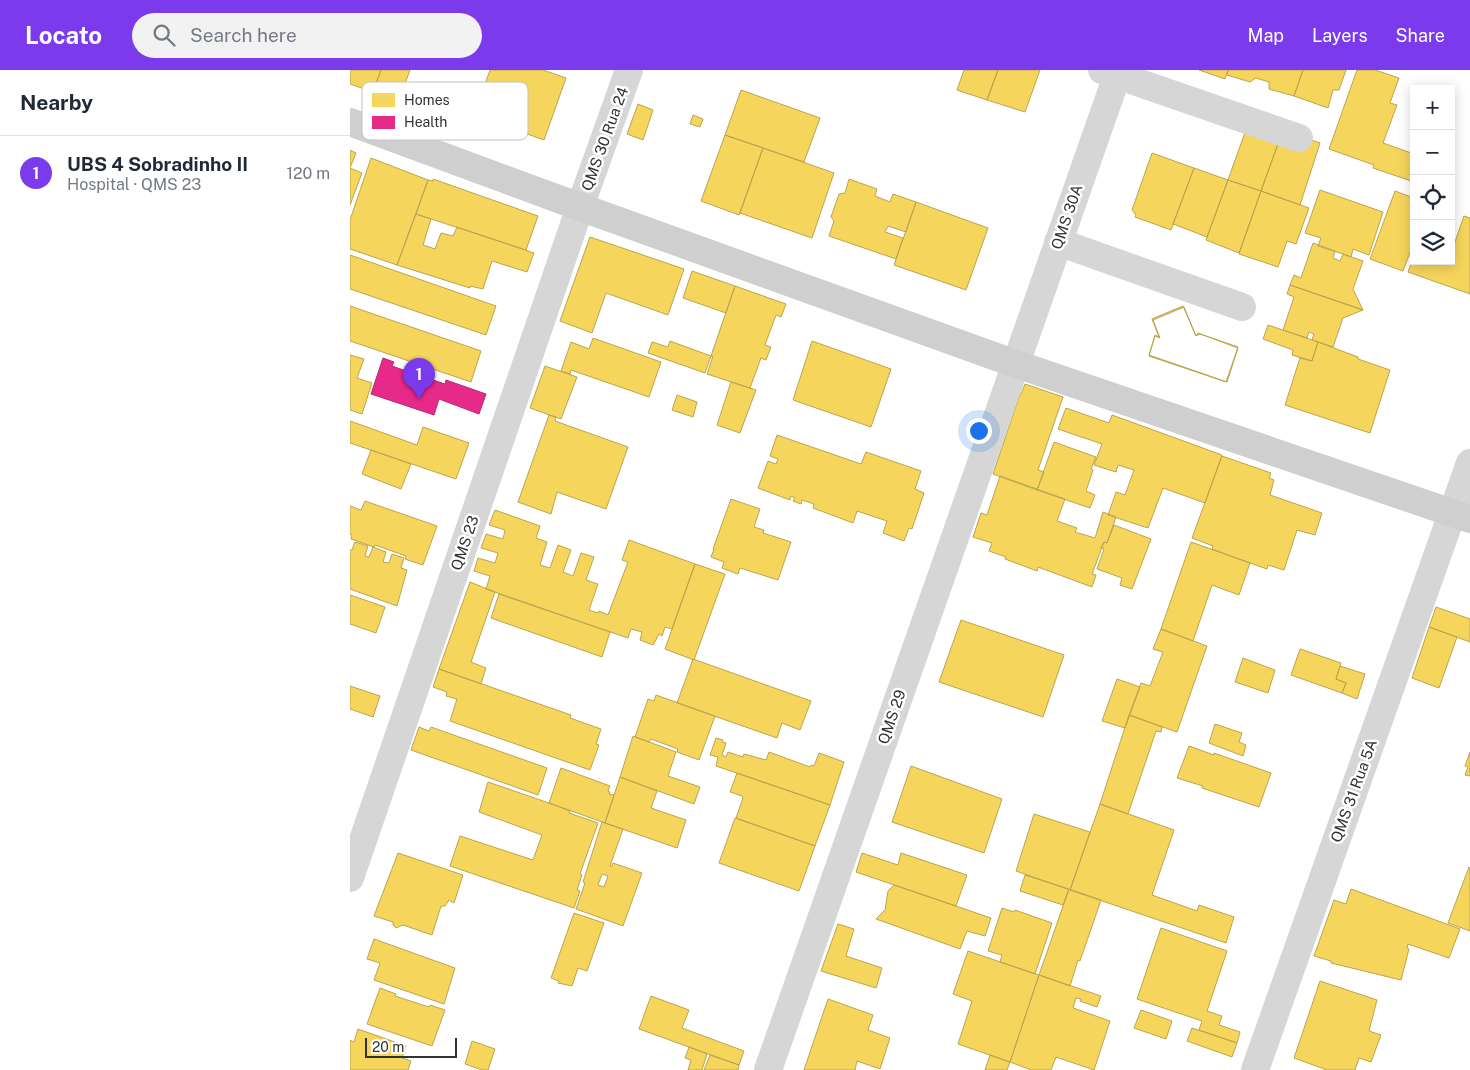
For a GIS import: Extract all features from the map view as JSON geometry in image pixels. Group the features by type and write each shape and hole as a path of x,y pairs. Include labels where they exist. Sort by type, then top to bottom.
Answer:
{"street":[{"name":"QMS 30 Rua 24","path":"580,207 629,70"},
{"path":"1113,72 1299,138"},
{"name":"QMS 30A","path":"1016,364 1113,72"},
{"path":"350,122 362,126"},
{"path":"399,140 1016,364 1462,516"},
{"name":"QMS 23","path":"350,878 580,207"},
{"path":"1058,242 1242,307"},
{"name":"QMS 29","path":"768,1070 1016,364"},
{"name":"QMS 31 Rua 5A","path":"1255,1070 1462,516 1470,463"}],"building: Homes":[{"path":"350,70 381,70 377,82 362,82 362,88 350,84"},
{"path":"381,70 410,70 406,82 376,82"},
{"path":"490,70 543,70 566,78 544,140 528,134 528,82 486,82"},
{"path":"964,70 998,70 987,100 957,90"},
{"path":"998,70 1040,70 1025,112 987,100"},
{"path":"1199,70 1228,70 1225,79"},
{"path":"1228,70 1303,70 1294,96 1269,89 1269,82 1256,78 1250,82 1227,75"},
{"path":"1303,70 1346,70 1339,90 1333,90 1328,108 1294,96"},
{"path":"1357,70 1375,70 1399,78 1390,103 1397,105 1383,143 1410,153 1410,181 1373,168 1374,165 1329,149"},
{"path":"741,90 820,118 804,162 725,135"},
{"path":"638,104 653,110 643,140 627,134"},
{"path":"693,115 703,119 700,127 690,124"},
{"path":"1248,124 1283,130 1261,191 1228,180"},
{"path":"1283,130 1320,143 1300,205 1261,191"},
{"path":"725,135 763,148 739,215 701,201"},
{"path":"763,148 834,173 812,238 740,213"},
{"path":"350,150 356,153 350,168"},
{"path":"1152,153 1194,168 1171,230 1135,217 1136,215 1132,210"},
{"path":"371,158 428,180 397,265 350,249 350,220"},
{"path":"350,168 362,173 350,205"},
{"path":"1194,168 1228,180 1207,237 1173,224"},
{"path":"433,179 538,216 526,250 416,214 428,180 433,181"},
{"path":"849,179 877,189 875,196 890,202 893,194 916,202 906,232 888,226 885,232 903,238 896,259 829,236 834,221 831,217 839,194 845,193"},
{"path":"1228,180 1261,191 1239,253 1206,240"},
{"path":"1320,190 1383,212 1369,255 1353,249 1351,257 1318,246 1321,238 1305,233"},
{"path":"1261,191 1309,208 1296,244 1287,241 1278,267 1239,254"},
{"path":"1395,191 1410,197 1410,253 1403,271 1370,259"},
{"path":"916,202 988,228 966,290 894,265"},
{"path":"416,214 431,219 423,245 435,249 441,233 453,236 457,227 534,253 527,272 492,261 483,289 470,286 470,288 397,265"},
{"path":"1464,216 1470,218 1470,294 1408,272 1410,265 1455,265 1455,242"},
{"path":"590,237 684,269 668,315 606,293 592,333 560,321"},
{"path":"1313,243 1335,251 1333,258 1340,261 1343,254 1363,261 1353,289 1363,310 1290,285 1294,275 1301,278"},
{"path":"350,255 496,306 486,335 350,289"},
{"path":"692,271 735,286 726,313 683,298"},
{"path":"1290,285 1363,310 1343,318 1333,347 1312,340 1314,334 1309,332 1307,338 1283,330 1294,297 1287,294"},
{"path":"735,286 786,304 781,317 776,315 765,345 771,347 766,360 761,358 750,388 707,374 713,356 711,356"},
{"path":"350,306 481,351 471,382 350,341"},
{"path":"1183,306 1196,336 1200,334 1238,347 1226,382 1149,356 1155,335 1159,337 1152,319"},
{"path":"1184,307 1196,336 1198,333 1238,348 1227,382 1149,355 1155,336 1160,338 1153,320"},
{"path":"1268,325 1318,342 1312,361 1292,355 1293,350 1263,339"},
{"path":"593,338 661,362 649,397 571,370 570,374 561,371 571,342 589,349"},
{"path":"670,341 711,356 705,373 648,353 652,342 668,347"},
{"path":"812,341 891,369 871,427 793,400"},
{"path":"1318,342 1390,370 1370,433 1285,405 1300,358 1312,361"},
{"path":"350,355 364,359 357,378 372,383 362,414 350,410"},
{"path":"545,366 577,377 561,419 530,408"},
{"path":"731,382 756,390 740,433 717,425"},
{"path":"1025,384 1063,397 1038,470 1044,472 1037,490 993,474"},
{"path":"677,395 697,402 693,417 672,410"},
{"path":"1066,408 1109,423 1112,415 1222,455 1205,503 1163,488 1148,528 1108,515 1116,492 1125,495 1134,470 1118,465 1116,472 1094,465 1102,444 1058,429"},
{"path":"549,415 556,417 555,421 628,447 606,509 557,492 551,514 518,502"},
{"path":"350,421 417,445 423,427 469,443 456,479 350,443"},
{"path":"777,435 861,464 866,452 921,471 915,489 924,493 912,529 909,528 904,541 883,533 887,521 857,511 853,523 813,508 814,504 802,500 801,504 793,501 795,498 791,496 790,500 758,488 768,461 776,464 778,459 770,456"},
{"path":"1054,442 1096,457 1086,491 1095,495 1090,508 1037,490"},
{"path":"371,450 411,464 401,489 362,474"},
{"path":"1222,456 1271,473 1269,478 1274,480 1270,495 1322,513 1315,535 1297,530 1284,570 1268,565 1267,569 1212,549 1213,546 1192,538"},
{"path":"1000,476 1065,499 1057,521 1077,528 1075,532 1095,538 1103,512 1116,517 1107,543 1104,542 1092,574 1096,575 1092,587 1038,567 1037,571 1005,559 1006,557 989,551 992,543 973,537 981,513 987,515"},
{"path":"731,499 760,509 754,527 764,530 763,533 791,542 778,580 740,568 738,574 722,568 724,562 711,557"},
{"path":"365,501 437,526 423,565 405,559 406,556 351,539 350,506 361,510"},
{"path":"495,510 540,526 536,538 547,542 540,565 550,568 558,545 571,550 563,572 573,576 581,553 594,557 586,580 598,584 589,610 598,613 599,611 608,615 628,562 622,560 629,540 695,564 672,629 665,627 662,636 659,634 653,645 640,640 642,632 631,629 628,638 486,589 490,576 474,571 478,558 495,563 498,553 481,548 486,534 503,539 505,530 489,525"},
{"path":"1114,525 1151,539 1132,589 1120,585 1122,578 1097,569 1104,549 1101,548 1104,542 1107,543"},
{"path":"355,542 368,546 365,556 369,557 373,547 386,552 383,562 389,563 392,554 404,558 401,568 407,570 397,606 350,589 350,550 352,550"},
{"path":"1191,542 1250,563 1239,595 1212,585 1193,641 1161,629"},
{"path":"695,564 725,574 694,660 665,649"},
{"path":"470,582 495,592 471,662 486,668 481,684 439,669"},
{"path":"499,594 610,632 602,657 491,618"},
{"path":"350,595 385,607 376,633 350,624"},
{"path":"1436,607 1470,619 1470,642 1429,627"},
{"path":"961,620 1064,655 1043,717 939,682"},
{"path":"1429,627 1457,637 1439,688 1412,678"},
{"path":"1161,629 1207,646 1177,732 1129,715 1141,683 1150,686 1163,652 1153,649"},
{"path":"1300,649 1341,663 1336,679 1346,683 1342,693 1291,675"},
{"path":"1243,658 1275,670 1268,693 1235,682"},
{"path":"693,659 811,701 800,730 782,723 777,738 677,703"},
{"path":"1340,666 1365,674 1357,699 1342,693 1346,683 1336,679"},
{"path":"439,669 571,715 570,718 601,729 596,744 599,745 590,770 450,721 457,699 446,696 447,692 433,687"},
{"path":"1117,679 1140,687 1125,728 1102,721"},
{"path":"350,686 380,696 373,717 350,709"},
{"path":"656,695 715,716 699,760 677,752 678,749 651,739 649,742 635,737 648,699 654,701"},
{"path":"1129,715 1162,727 1161,732 1156,731 1128,814 1100,804"},
{"path":"1215,724 1242,733 1239,742 1246,745 1243,756 1209,743"},
{"path":"419,727 429,731 431,727 547,768 538,795 411,750"},
{"path":"633,736 676,752 668,776 700,787 694,804 620,777"},
{"path":"716,738 726,743 722,755 726,757 728,752 743,757 744,754 766,760 769,752 810,767 811,765 814,766 819,753 844,762 830,805 716,766 718,757 710,755"},
{"path":"1189,746 1271,773 1259,807 1177,778"},
{"path":"1470,752 1470,776 1465,775 1468,767 1465,766"},
{"path":"911,766 1002,799 984,853 892,822"},
{"path":"561,768 610,786 609,794 614,795 605,823 549,803"},
{"path":"737,773 830,805 815,846 736,818 743,798 730,792"},
{"path":"620,777 657,791 651,808 686,820 677,848 605,823"},
{"path":"488,782 549,803 570,811 569,813 598,823 580,874 582,875 577,890 580,891 574,908 450,866 460,836 533,860 542,835 479,812"},
{"path":"1100,804 1174,830 1152,895 1197,911 1199,905 1234,917 1226,943 1070,890"},
{"path":"1034,814 1090,832 1070,890 1016,871"},
{"path":"735,818 815,846 799,891 719,863"},
{"path":"602,822 623,829 610,866 613,863 642,873 623,926 576,909 585,883 583,882","holes":["602,874 608,876 604,887 598,885"]},
{"path":"398,853 463,875 454,903 449,900 445,906 441,906 432,935 403,925 396,928 393,922 374,916"},
{"path":"862,853 898,865 901,853 967,875 956,906 856,872"},
{"path":"1470,868 1470,931 1448,923"},
{"path":"1025,875 1069,889 1063,905 1020,891"},
{"path":"894,885 991,918 985,936 967,931 960,949 876,919 885,910 888,891"},
{"path":"1069,889 1101,900 1070,986 1039,975"},
{"path":"1351,889 1460,929 1449,958 1408,944 1407,948 1409,949 1401,980 1331,963 1331,961 1314,956 1334,900 1346,904"},
{"path":"1002,908 1014,912 1015,910 1052,923 1035,974 1000,962 1002,955 988,951"},
{"path":"574,913 604,923 587,971 578,968 572,986 558,983 559,981 551,978"},
{"path":"838,924 854,929 846,956 882,968 876,988 821,971"},
{"path":"1161,928 1227,951 1207,1011 1222,1016 1219,1025 1240,1032 1237,1043 1199,1030 1202,1021 1137,999"},
{"path":"374,939 455,968 444,1004 374,980 380,963 367,959"},
{"path":"968,951 1039,975 1010,1062 958,1044 972,1001 953,994"},
{"path":"1039,975 1101,996 1097,1007 1076,998 1073,1008 1110,1021 1094,1070 1056,1057 1051,1070 1031,1070 1010,1062"},
{"path":"1320,981 1377,1000 1369,1031 1381,1035 1371,1062 1359,1058 1355,1070 1327,1070 1294,1058"},
{"path":"380,988 396,994 395,996 445,1010 432,1046 367,1024"},
{"path":"651,996 689,1010 682,1028 744,1051 739,1065 639,1029"},
{"path":"828,999 873,1015 868,1030 890,1038 880,1069 857,1061 855,1070 804,1070"},
{"path":"1141,1010 1172,1021 1166,1039 1134,1028"},
{"path":"1192,1028 1237,1043 1232,1057 1187,1041"},
{"path":"358,1029 406,1046 402,1058 411,1061 408,1070 350,1070 350,1040 354,1042"},
{"path":"472,1041 495,1049 488,1070 482,1070 465,1064"},
{"path":"689,1047 707,1054 702,1070 688,1070 691,1060 685,1058"},
{"path":"710,1055 739,1065 738,1070 704,1070"},
{"path":"990,1055 1010,1062 1007,1070 985,1070"}],"building: Health":[{"path":"383,358 394,362 392,366 429,379 431,375 434,376 433,380 445,384 446,380 486,394 479,414 439,399 434,415 371,394"}],"place":[{"name":"UBS 4 Sobradinho II","path":"419,399"}]}
